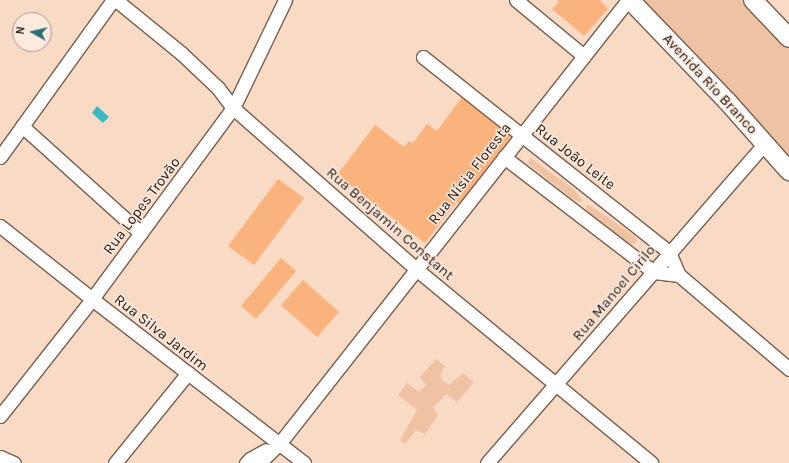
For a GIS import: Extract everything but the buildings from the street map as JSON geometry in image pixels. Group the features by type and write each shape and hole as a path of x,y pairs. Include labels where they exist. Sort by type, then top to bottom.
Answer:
{"main road":[{"name":"Avenida Rio Branco","path":"629,0 680,50 789,171"},
{"path":"753,0 789,38"}],"street":[{"name":"Rua Benjamin Constant","path":"114,0 181,53 218,88 233,108 416,269 651,463"},
{"path":"0,158 114,0"},
{"name":"Rua Lopes Trovão","path":"0,416 92,299 233,108 285,0"},
{"path":"516,0 584,56"},
{"name":"Rua Nísia Floresta","path":"259,463 279,444 521,135 629,0"},
{"name":"Rua João Leite","path":"423,57 669,252 679,276 789,369"},
{"path":"22,126 141,233"},
{"name":"Rua Manoel Cirilo","path":"489,462 654,272 669,252 765,144"},
{"path":"504,157 654,272 679,276"},
{"name":"Rua Silva Jardim","path":"0,226 304,463"},
{"path":"115,463 188,374"},
{"name":"Rua Nísia Floresta","path":"246,463 250,459 279,444"},
{"path":"0,457 14,463"}],"shaded area":[{"path":"644,0 744,0 789,49 789,157"},
{"path":"530,158 574,189 582,200 580,202 574,200 531,166 528,163"},
{"path":"588,204 633,235 637,239 637,242 633,244 629,243 591,215 586,208"},
{"path":"436,359 445,366 441,373 441,379 449,385 463,373 474,382 457,402 446,394 433,408 438,415 425,434 416,430 405,444 400,440 417,410 398,395 407,383 419,392 426,385 420,377"}],"water":[{"path":"97,106 109,117 103,123 92,113"}]}
